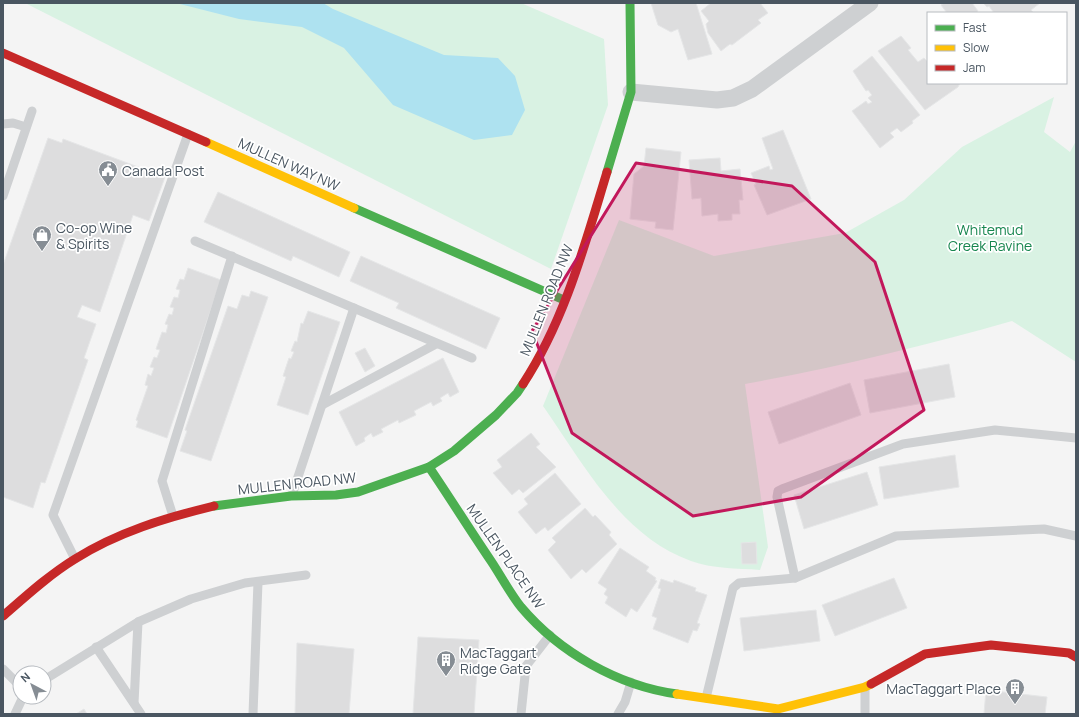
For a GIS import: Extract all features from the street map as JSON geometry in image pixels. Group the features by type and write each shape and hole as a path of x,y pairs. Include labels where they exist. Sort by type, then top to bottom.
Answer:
{"street":[{"name":"MULLEN ROAD NW","path":"3,616 44,581 75,559 122,534 173,516 214,506 291,496 336,495 358,492 428,467 454,451 478,432 517,393 540,358 576,271 631,92 630,3"},
{"path":"631,92 717,100 732,98 752,89 870,3"},
{"name":"MULLEN WAY NW","path":"3,52 564,300"},
{"name":"MULLEN PLACE NW","path":"428,467 521,606 550,635 568,650 598,667 631,682 667,693 773,711 865,687 925,654 991,645 1069,653 1076,657"}],"lane":[{"path":"3,196 5,186 32,111"},
{"path":"3,124 13,123 26,127"},
{"path":"75,559 53,515 188,134"},
{"path":"195,241 472,358"},
{"path":"173,516 162,481 232,256"},
{"path":"291,496 354,308"},
{"path":"322,405 436,344"},
{"path":"795,578 777,497 778,491 782,488 903,444 995,430 1076,438"},
{"path":"705,700 733,588 739,584 795,578 896,536 1044,529 1076,536"},
{"path":"52,675 138,622 191,600 245,583 306,575"},
{"path":"253,714 258,582"},
{"path":"134,703 138,622"},
{"path":"523,713 526,666 550,635"},
{"path":"96,647 141,714"},
{"path":"3,669 12,678"},
{"path":"618,714 625,702 631,682"},
{"path":"864,714 865,687"}],"highlighted area":[{"path":"636,163 792,186 875,262 924,410 801,497 693,516 572,433 532,331"}],"green space":[{"path":"25,3 521,3 604,39 608,105 551,269"},
{"name":"Whitemud Creek Ravine","path":"1054,97 1044,132 1070,152 1076,141 1076,362 1012,321 879,356 745,384 768,547 760,570 716,567 691,561 666,550 644,534 624,516 589,474 543,406 619,220 714,256 845,233 904,200 962,147"}],"water":[{"path":"176,3 323,3 333,9 444,55 498,58 515,76 525,110 512,135 474,140 393,105 344,48 302,27 239,19"}],"building":[{"path":"651,3 696,3 712,54 688,60 678,29 671,32 658,25"},
{"path":"711,3 760,3 768,13 758,20 761,23 732,45 730,44 721,51 708,33 706,24 709,21 701,11"},
{"path":"944,3 972,3 978,11 946,12 941,5"},
{"path":"983,3 1040,3 1031,10 1033,12 993,12 989,6 987,7"},
{"path":"901,36 911,48 908,50 918,62 924,58 927,61 927,84 960,84 958,87 925,110 878,51"},
{"path":"872,56 920,115 912,121 913,123 901,132 897,128 890,133 894,137 880,148 852,111 866,101 868,104 872,102 868,98 872,95 868,90 866,91 853,71"},
{"path":"783,130 811,199 767,215 754,185 756,184 751,173 769,166 770,170 773,169 762,138"},
{"path":"48,138 62,143 63,139 165,177 149,221 133,215 100,312 82,305 77,317 96,324 84,358 88,360 45,483 41,482 33,508 3,497 3,265"},
{"path":"646,148 681,152 673,230 655,228 656,222 630,219 634,174 644,166"},
{"path":"720,158 721,171 740,169 743,200 739,200 740,214 732,214 732,220 718,221 718,214 702,216 701,198 692,199 689,160"},
{"path":"218,192 350,252 339,277 293,256 291,261 204,222"},
{"path":"361,256 500,318 486,349 396,308 399,303 350,281"},
{"path":"188,268 221,280 167,438 136,427 138,421 136,420 148,386 145,385 148,374 151,376 154,368 150,367 154,357 157,358 160,350 156,349 162,332 166,333 168,325 165,324 169,314 172,315 174,308 170,307 174,297 178,298 180,290 176,289 180,279 184,280"},
{"path":"251,291 268,297 211,461 180,451 187,431 185,430 228,306 237,309 242,295 249,297"},
{"path":"308,311 340,322 308,415 277,405 286,377 283,376 289,358 291,359 294,352 291,351 295,341 297,342 301,323 303,324"},
{"path":"365,348 375,366 365,372 355,353"},
{"path":"443,358 459,392 450,397 448,393 440,398 442,401 433,406 431,402 414,411 416,415 399,423 398,420 381,429 383,432 373,437 371,433 364,438 365,441 356,446 339,412"},
{"path":"949,364 955,397 870,413 864,380"},
{"path":"850,383 861,415 779,444 768,412"},
{"path":"531,433 540,444 536,447 556,467 523,493 519,489 512,495 493,473 502,467 497,460"},
{"path":"955,455 959,487 884,499 879,467"},
{"path":"867,472 878,505 804,529 794,495"},
{"path":"555,473 581,504 548,531 545,527 536,534 518,512 528,504 524,499"},
{"path":"585,508 593,517 595,515 611,532 609,535 617,544 586,573 582,569 571,579 548,550 556,542 552,538"},
{"path":"756,542 757,564 742,564 741,543"},
{"path":"620,548 649,567 646,571 656,578 655,580 657,581 637,612 631,608 626,617 605,603 608,597 604,594 607,589 598,583"},
{"path":"894,578 907,608 835,636 822,605"},
{"path":"661,579 673,583 674,580 696,588 695,591 707,595 697,623 700,624 697,631 693,630 688,643 653,629 657,618 652,616 661,589 658,588"},
{"path":"816,610 820,641 744,651 740,618"},
{"name":"MacTaggart Ridge Gate","path":"418,637 479,640 474,714 413,714"},
{"path":"297,643 354,649 349,714 295,714"},
{"name":"MacTaggart Place","path":"986,690 1047,697 1045,714 984,714"},
{"path":"84,709 87,714 76,714"}],"traffic: fast":[{"path":"607,172 631,92 630,3"},
{"path":"354,208 564,300"},
{"path":"214,506 291,496 336,495 358,492 429,467 454,451 496,415 517,393 523,384"},
{"path":"429,467 513,596 536,623 572,652 612,675 655,690 677,694"}],"traffic: slow":[{"path":"206,142 354,208"},
{"path":"677,694 778,709 865,687 871,684"}],"traffic: jam":[{"path":"3,53 206,142"},
{"path":"523,384 551,334 562,308 582,254 607,172"},
{"path":"3,616 56,572 91,549 142,527 214,506"},
{"path":"871,684 925,654 991,645 1069,653 1076,657"}],"place":[{"name":"Canada Post","path":"108,187"},
{"name":"Co-op Wine & Spirits","path":"42,252"},
{"name":"MacTaggart Ridge Gate","path":"446,677"},
{"name":"MacTaggart Place","path":"1015,705"}]}
